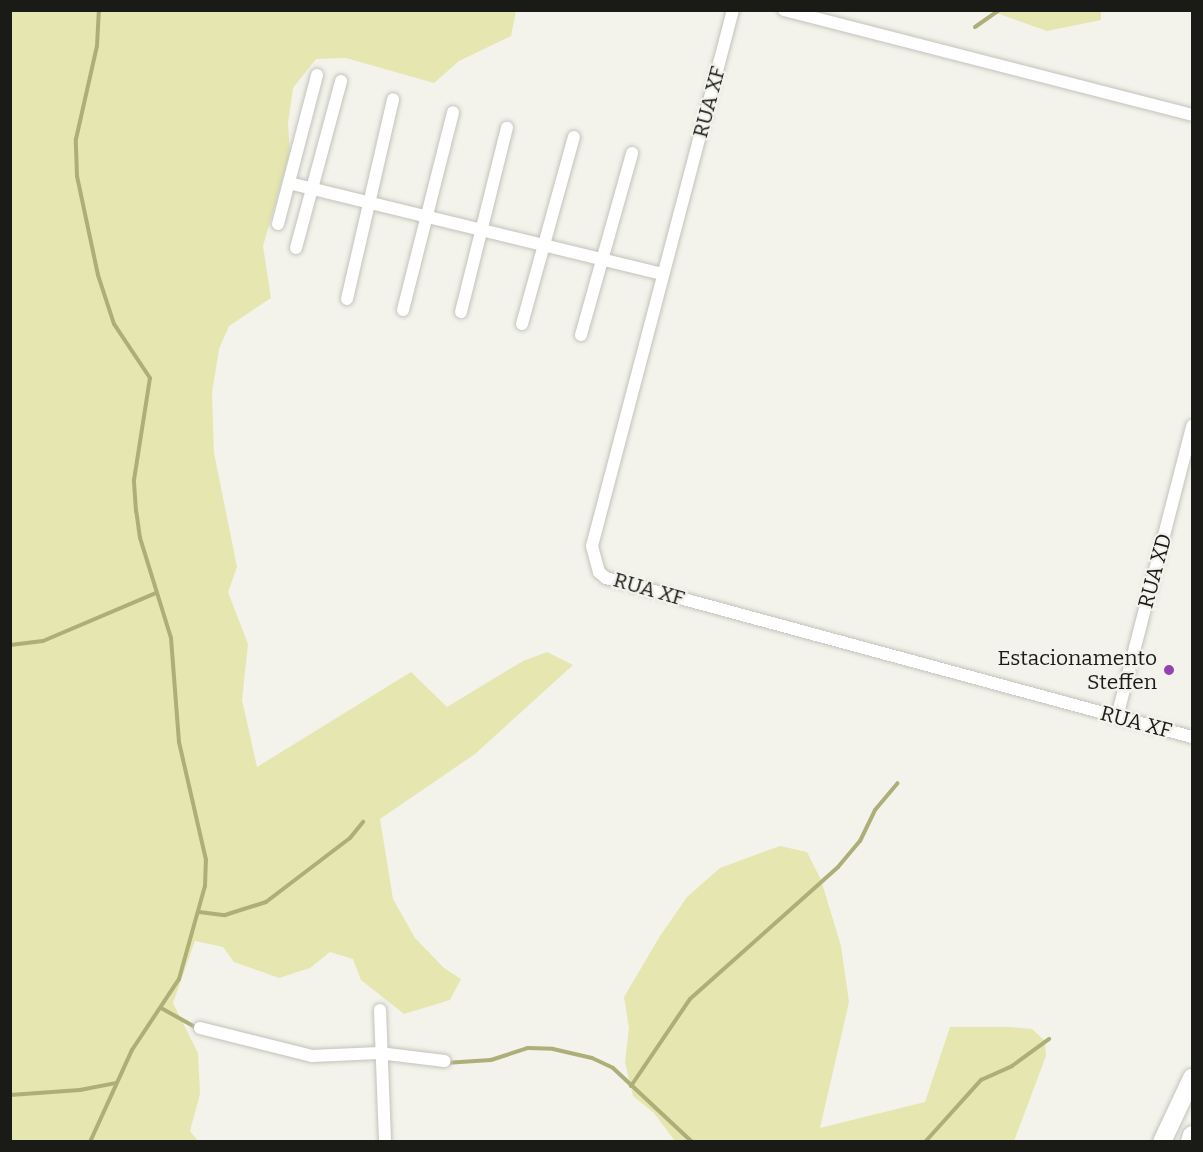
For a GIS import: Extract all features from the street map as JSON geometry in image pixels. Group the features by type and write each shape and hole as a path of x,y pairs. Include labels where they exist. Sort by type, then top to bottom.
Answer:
{"main road":[{"path":"1162,1142 1192,1078"},
{"path":"1190,1142 1192,1135"}],"street":[{"name":"RUA XF","path":"733,10 592,546 599,572 606,578 1192,737"},
{"path":"784,10 1192,114"},
{"path":"278,224 317,75"},
{"path":"296,248 341,81"},
{"path":"348,299 393,99"},
{"path":"403,310 453,112"},
{"path":"461,312 507,128"},
{"path":"522,324 574,137"},
{"path":"581,335 632,153"},
{"path":"289,183 482,232 663,274"},
{"name":"RUA XD","path":"1117,717 1192,426"},
{"path":"380,1010 380,1100 385,1142"},
{"path":"200,1028 312,1056 379,1053 445,1061"}],"green space":[{"path":"10,11 516,11 511,36 459,61 434,83 346,58 316,59 293,88 288,123 290,153 263,246 271,298 229,326 219,349 212,393 214,453 237,567 228,592 248,644 242,700 257,767 411,672 447,707 523,661 547,652 573,665 475,754 380,819 393,899 415,938 444,968 461,979 450,1000 404,1014 361,980 353,959 330,952 310,968 279,978 234,962 223,947 195,941 173,1003 198,1053 200,1094 190,1131 198,1141 11,1141"},
{"path":"991,11 1101,11 1101,20 1047,31"},
{"path":"780,846 807,852 821,880 841,946 849,1002 820,1128 925,1102 950,1027 1011,1027 1032,1029 1045,1041 1046,1056 1014,1141 675,1141 654,1113 633,1096 625,1062 629,1028 624,997 660,936 687,897 720,868"}],"waterway":[{"path":"90,1142 132,1050 179,979 205,886 206,860 179,742 171,638 140,538 136,511 134,480 150,378 114,324 98,275 77,176 76,139 97,46 99,10"},
{"path":"975,27 999,10"},
{"path":"10,645 43,641 156,593"},
{"path":"631,1086 690,999 838,867 860,841 875,810 898,783"},
{"path":"199,912 225,915 266,902 350,838 363,822"},
{"path":"161,1008 197,1028"},
{"path":"925,1142 981,1080 1012,1066 1049,1039"},
{"path":"445,1063 491,1060 528,1048 553,1049 592,1058 613,1068 692,1142"},
{"path":"10,1095 80,1090 115,1083"}],"place":[{"name":"Estacionamento Steffen","path":"1169,670"}]}
